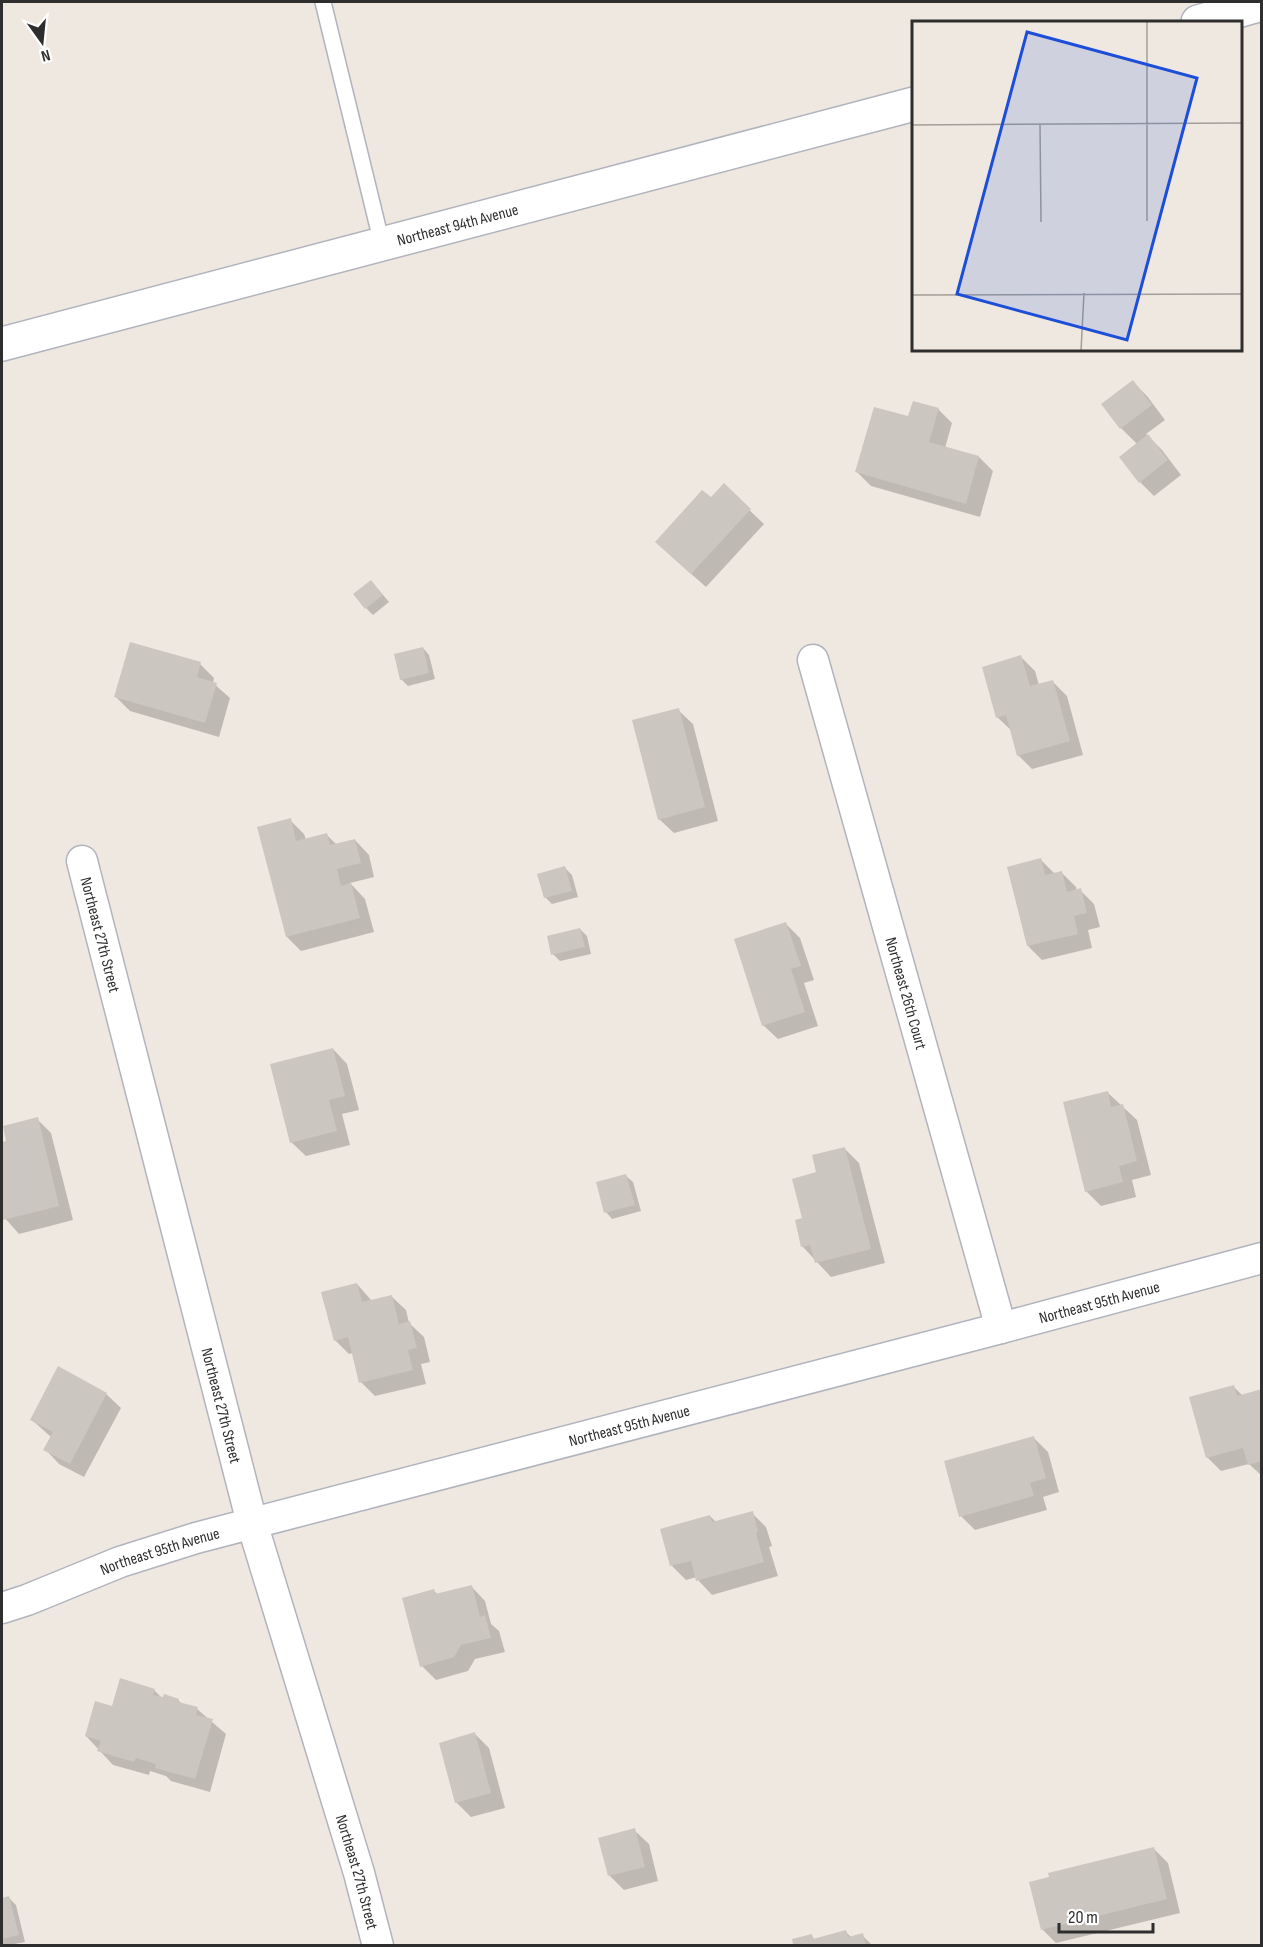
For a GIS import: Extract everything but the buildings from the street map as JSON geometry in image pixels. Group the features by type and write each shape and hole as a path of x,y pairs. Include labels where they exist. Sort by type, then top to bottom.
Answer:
{"main road":[{"path":"1202,21 1262,4"},
{"name":"Northeast 94th Avenue","path":"2,344 912,105"}],"street":[{"name":"Northeast 26th Court","path":"813,660 1001,1328"},
{"name":"Northeast 27th Street","path":"82,861 252,1523 359,1873 378,1946"},
{"name":"Northeast 95th Avenue","path":"2,1608 120,1562 196,1538 1262,1258"}],"lane":[{"path":"323,2 382,244"}]}
